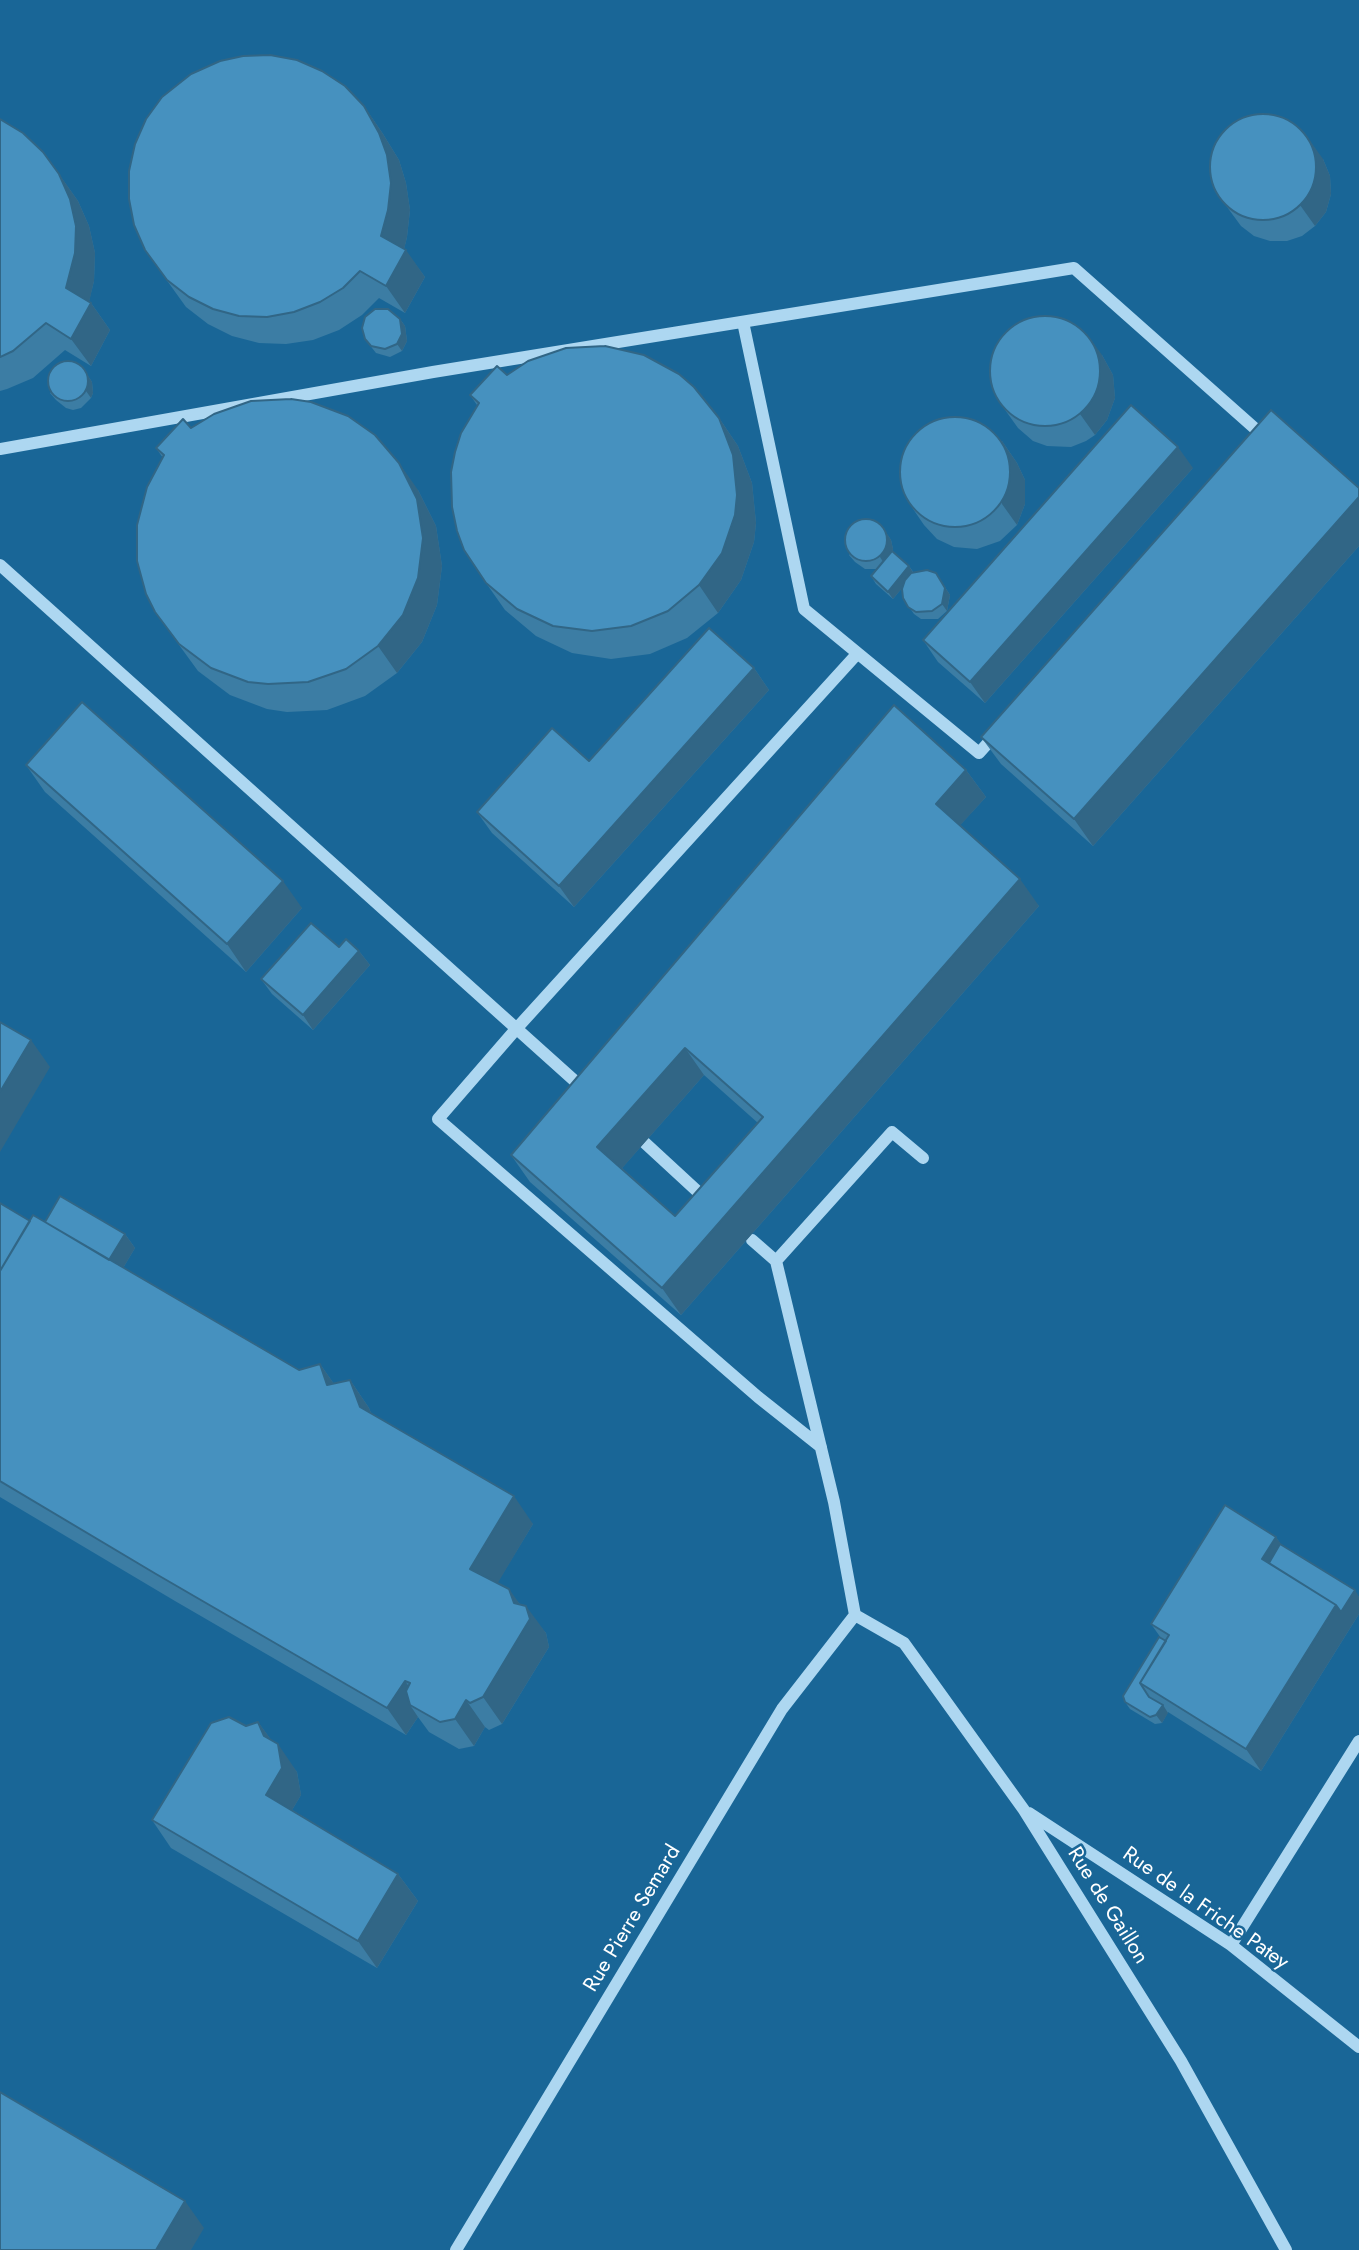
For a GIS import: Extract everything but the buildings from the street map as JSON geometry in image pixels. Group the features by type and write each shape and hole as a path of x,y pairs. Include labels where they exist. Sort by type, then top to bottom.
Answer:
{"street":[{"path":"0,449 314,392 1074,268 1260,433 1242,453"},
{"path":"743,322 804,608 979,753 1005,724"},
{"path":"0,565 586,1091"},
{"path":"821,1447 758,1396 438,1119 517,1028 857,654"},
{"path":"776,1261 892,1132 923,1158"},
{"path":"645,1143 719,1211"},
{"path":"752,1240 776,1261 834,1502 855,1615"},
{"name":"Rue de Gaillon","path":"855,1615 904,1643 1024,1810 1181,2060 1286,2250"},
{"name":"Rue Pierre Semard","path":"456,2250 782,1709 855,1615"},
{"path":"1231,1945 1359,1741"},
{"name":"Rue de la Friche Patey","path":"1024,1810 1231,1945 1359,2047"}]}
